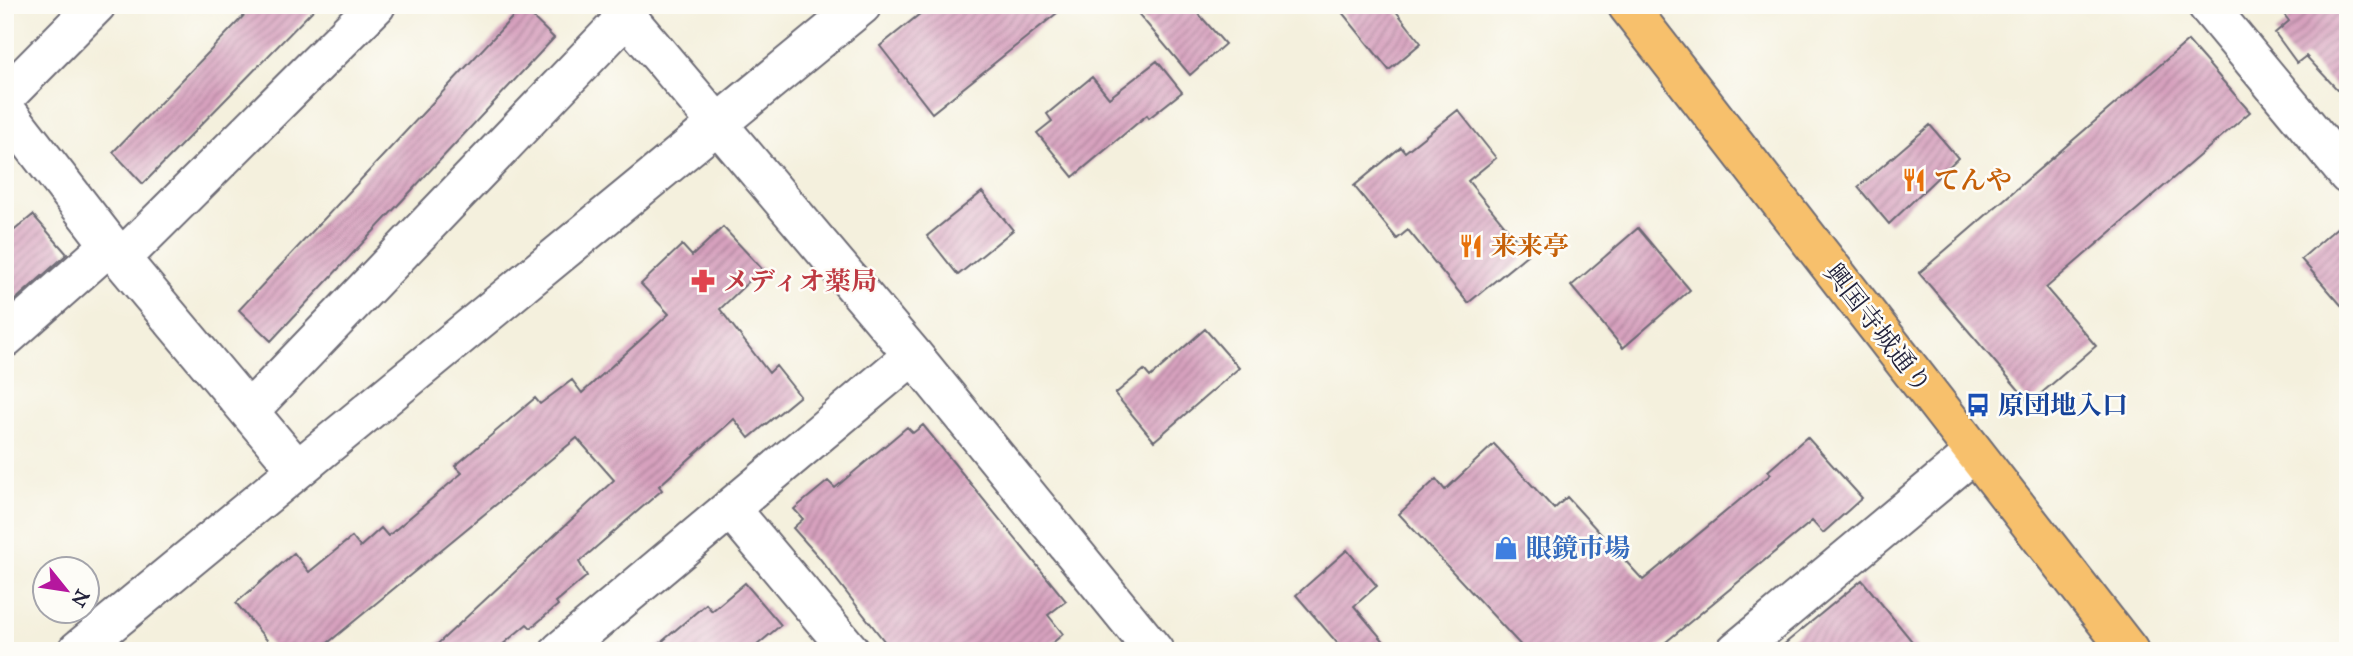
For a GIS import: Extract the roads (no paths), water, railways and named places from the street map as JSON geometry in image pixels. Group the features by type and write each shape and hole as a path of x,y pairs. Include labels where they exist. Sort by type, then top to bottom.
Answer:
{"main road":[{"name":"興国寺城通り","path":"1627,5 2129,651"}],"street":[{"path":"5,97 96,5"},
{"path":"5,338 116,252 376,5"},
{"path":"78,651 862,5"},
{"path":"2207,5 2348,175"},
{"path":"250,410 622,11 913,355 1154,651"},
{"path":"5,109 116,252 297,469"},
{"path":"560,651 913,355"},
{"path":"1736,651 1974,453"},
{"path":"730,508 850,651"}],"place":[{"name":"てんや","path":"1914,180"},
{"name":"来来亭","path":"1471,246"},
{"name":"メディオ薬局","path":"703,281"},
{"name":"原団地入口","path":"1978,405"},
{"name":"眼鏡市場","path":"1506,548"}]}
